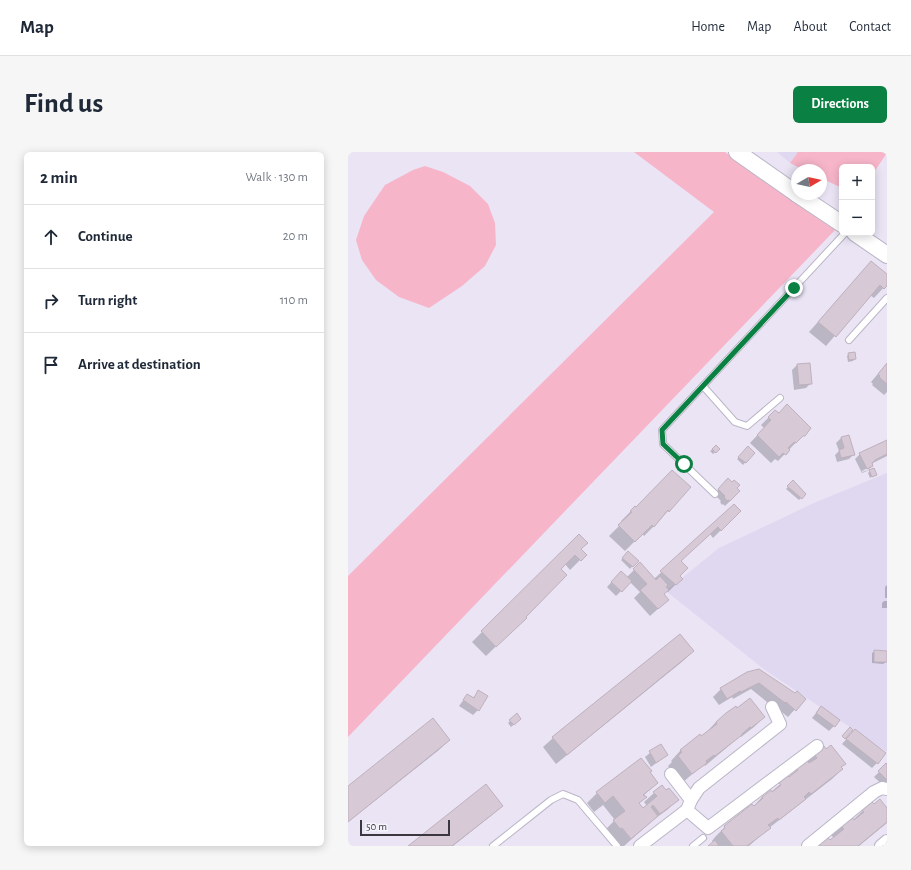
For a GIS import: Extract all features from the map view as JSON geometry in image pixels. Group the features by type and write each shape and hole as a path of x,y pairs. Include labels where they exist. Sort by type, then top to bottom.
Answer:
{"street":[{"path":"737,152 791,190"},
{"path":"806,200 839,222"},
{"path":"858,236 887,255"},
{"path":"640,846 689,805 699,788 780,724 772,707"},
{"path":"671,774 689,805 708,828 818,746"},
{"path":"808,846 874,792 882,788 887,789"},
{"path":"881,846 887,841"}],"lane":[{"path":"715,494 663,444 662,430 842,236"},
{"path":"849,340 887,298"},
{"path":"703,386 735,422 747,426 780,398"},
{"path":"493,846 551,800 563,794 578,800 617,846"},
{"path":"693,846 703,838"}],"shaded area":[{"path":"634,152 725,152 791,198 791,200 794,200 836,229 348,737 348,576 714,212"},
{"path":"777,152 798,152 790,163"},
{"path":"798,152 887,152 875,171 875,164 839,164 839,187 827,181 827,164 790,163"},
{"path":"425,166 443,172 470,186 488,204 495,223 496,245 485,266 462,286 429,308 399,297 376,280 362,260 356,240 364,216 385,185 413,170"},
{"path":"887,473 887,752 765,670 666,591 719,548 814,503"}],"building":[{"path":"871,261 887,274 887,286 884,289 880,285 836,337 818,322"},
{"path":"855,352 856,359 849,360 848,353"},
{"path":"810,363 812,384 799,385 797,364"},
{"path":"887,363 887,384 879,377 880,376 878,374"},
{"path":"787,404 811,428 805,436 803,436 796,443 794,442 788,448 790,450 786,455 783,453 779,457 757,435 771,420 768,417 775,410 779,413"},
{"path":"849,435 855,455 841,458 839,450 844,448 841,437"},
{"path":"887,440 887,454 875,460 872,463 873,466 867,469 859,453"},
{"path":"716,445 720,449 716,453 712,449"},
{"path":"748,446 755,453 746,463 738,457"},
{"path":"874,468 877,475 872,477 869,470"},
{"path":"672,470 691,487 669,512 668,510 654,527 652,525 635,542 618,525 632,512 630,511 635,506 636,507"},
{"path":"728,478 732,482 734,480 740,485 737,488 740,491 730,501 727,501 724,497 725,496 718,489"},
{"path":"793,480 806,494 802,499 787,486"},
{"path":"734,504 741,511 721,531 718,527 681,561 688,568 680,576 683,579 676,585 660,571"},
{"path":"579,534 588,543 581,549 587,555 581,561 575,555 561,569 567,575 526,617 527,618 496,647 481,631"},
{"path":"628,551 639,561 633,567 622,558"},
{"path":"640,562 656,580 660,576 668,585 666,587 669,590 664,594 669,600 658,609 640,590 647,584 633,569"},
{"path":"621,571 632,581 622,592 611,582"},
{"path":"680,634 694,651 567,755 552,737"},
{"path":"874,650 887,651 887,662 874,662"},
{"path":"759,669 795,693 797,691 806,699 796,711 759,683 741,692 740,691 727,699 720,688 747,672"},
{"path":"478,690 488,696 479,711 463,700 467,694 474,698"},
{"path":"750,698 765,717 751,728 750,727 715,756 714,755 706,761 707,763 692,774 678,756 682,752 680,750 700,734 701,736 717,724 716,722 726,713 736,706 737,708"},
{"path":"821,706 840,720 835,727 816,713"},
{"path":"517,713 521,719 514,725 509,720"},
{"path":"433,718 450,740 348,822 348,786"},
{"path":"850,727 853,730 845,739 842,736"},
{"path":"855,729 886,753 878,764 846,739"},
{"path":"661,744 668,755 656,763 649,751"},
{"path":"831,745 846,764 841,767 843,769 811,794 809,792 804,797 806,799 779,820 778,818 768,825 771,828 747,846 733,846 721,831 725,828 724,826 752,804 754,806 771,790 772,792 781,785 779,783 798,770 796,768 807,760 809,763 817,758 814,754 824,746 826,749"},
{"path":"641,758 652,771 650,772 658,783 643,795 647,797 639,803 643,808 657,796 653,792 662,785 666,790 669,788 679,800 660,814 653,805 651,807 658,816 631,839 613,820 625,811 613,796 605,803 596,792"},
{"path":"886,763 887,764 887,780 878,771"},
{"path":"486,784 503,806 452,846 408,846"},
{"path":"880,799 887,807 887,822 858,846 819,846 816,843 826,835 830,840 844,829 840,825 851,816 854,820 864,812 862,810 872,802 874,804"},
{"path":"715,840 719,846 708,846"}],"route":[{"path":"684,464 663,444 662,430 794,288"}]}
